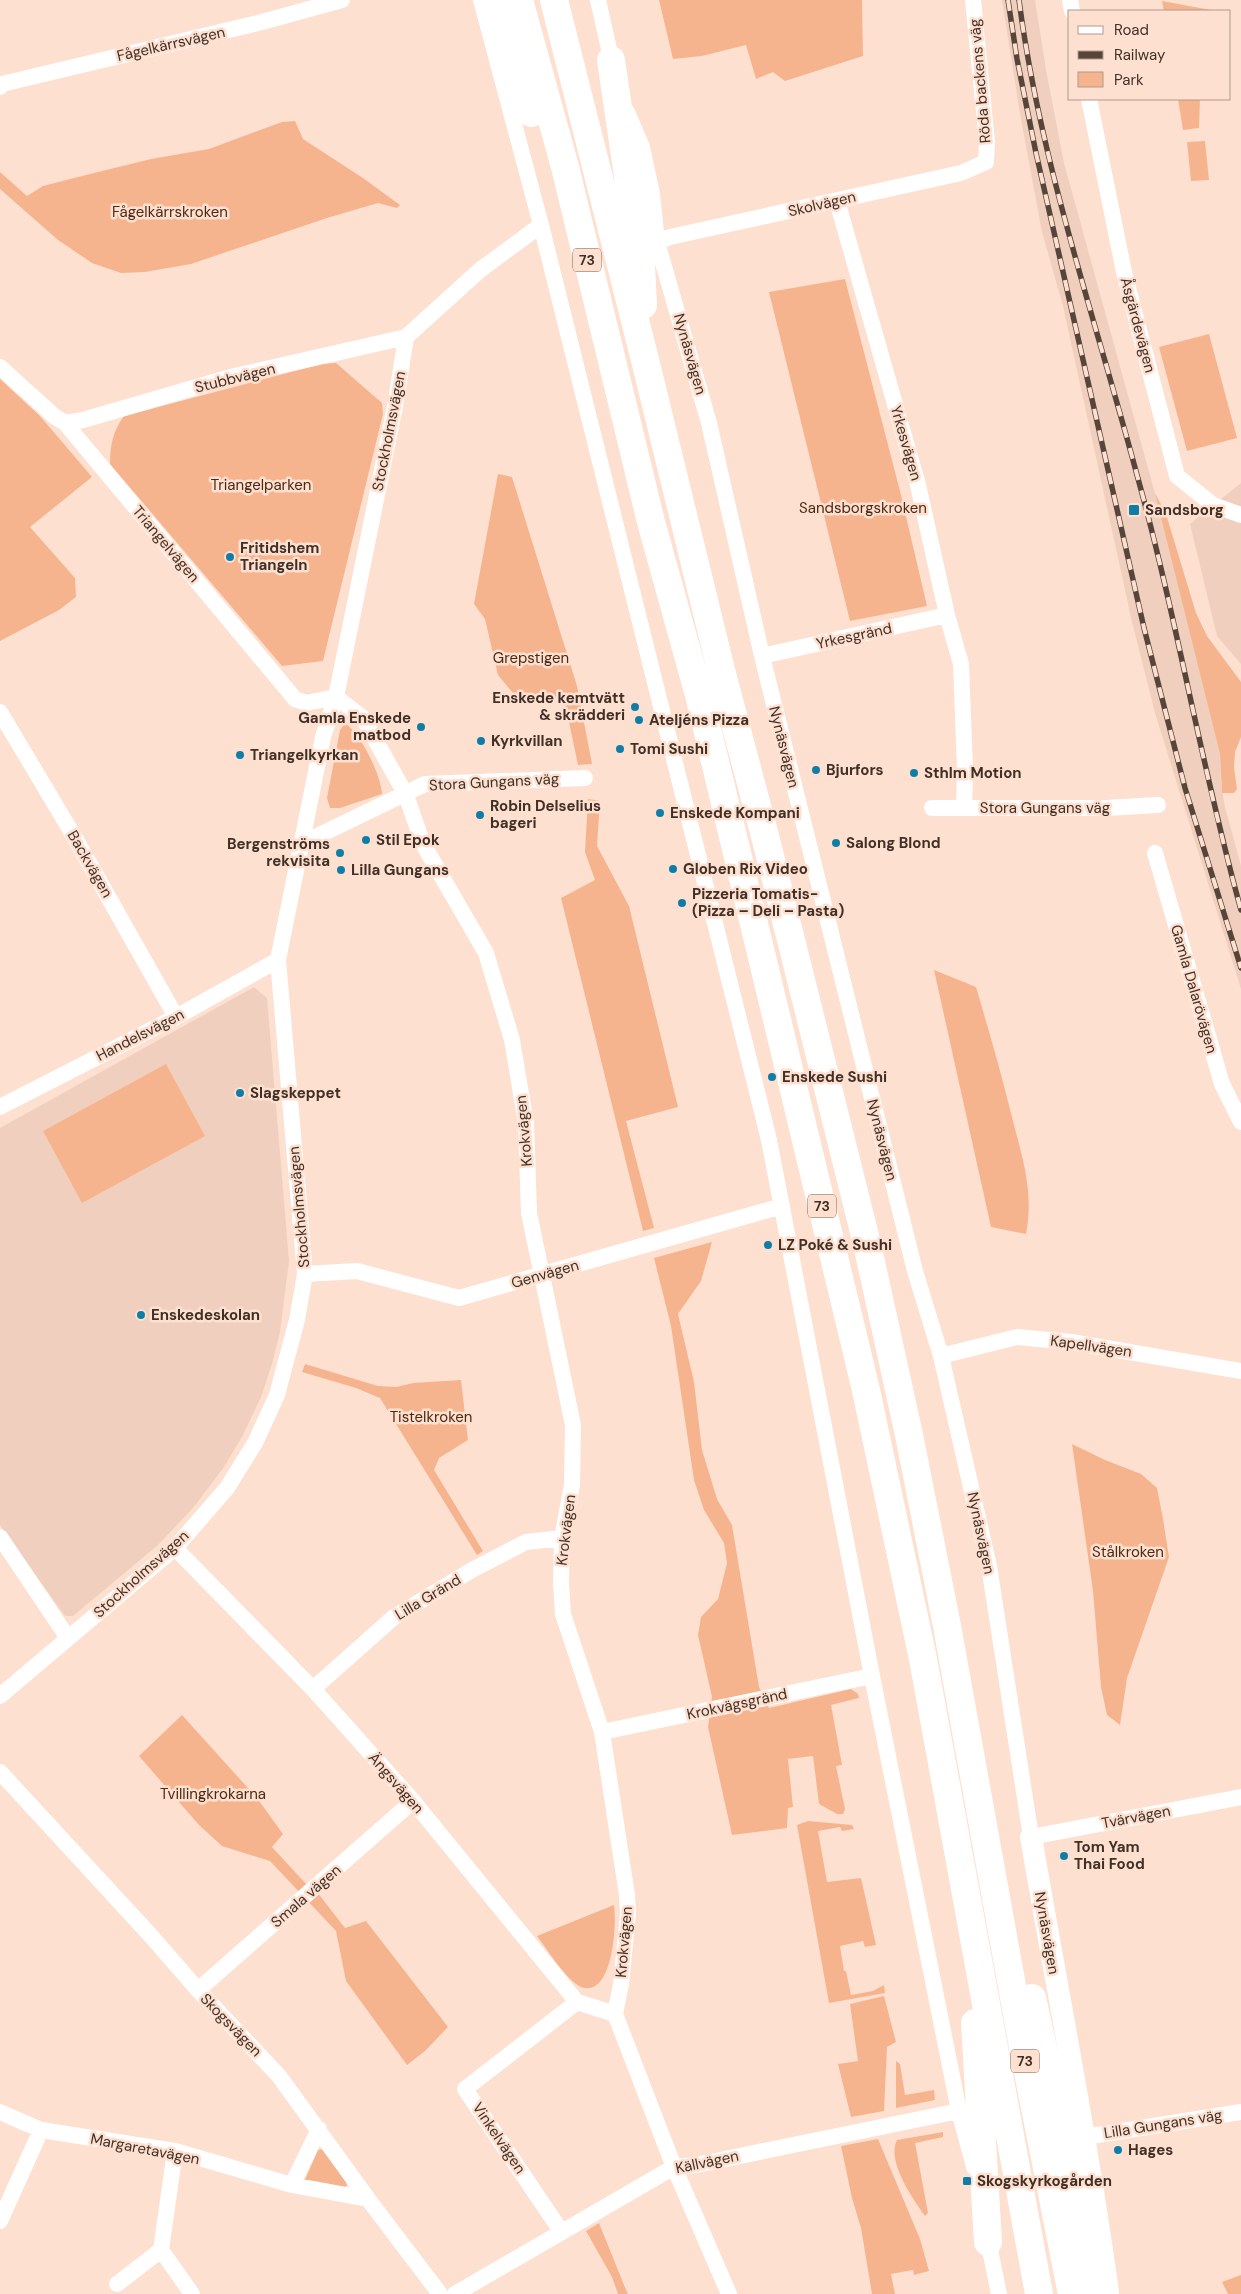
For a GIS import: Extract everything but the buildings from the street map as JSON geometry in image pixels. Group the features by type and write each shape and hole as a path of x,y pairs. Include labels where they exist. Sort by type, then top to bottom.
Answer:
{"highway":[{"path":"498,0 547,170 610,420 651,522"},
{"name":"73","path":"519,0 564,168 651,522 699,695 866,1390 923,1659 1039,2294"},
{"name":"73","path":"554,0 646,364 720,670 771,859 866,1244 909,1435 947,1626 1023,2048 1072,2294"},
{"path":"570,0 582,52 580,106"},
{"path":"611,60 641,265 646,364"},
{"path":"982,1826 1008,1889 1097,2294"},
{"path":"967,1896 988,2242"}],"street":[{"name":"Fågelkärrsvägen","path":"0,86 262,22 342,0"},
{"path":"481,0 541,225 767,1131 872,1676 959,2111 974,2169 999,2294"},
{"name":"Nynäsvägen","path":"598,0 621,100 642,147 652,194 657,242 709,423 762,656 915,1271 941,1356 989,1566 1031,1837 1085,2137 1108,2294"},
{"name":"Röda backens väg","path":"973,0 987,142 986,162"},
{"name":"Åsgärdevägen","path":"1089,100 1124,272 1177,476 1214,505 1241,515"},
{"name":"Skolvägen","path":"657,242 670,237 961,173 986,162"},
{"name":"Yrkesvägen","path":"837,200 918,485 947,615 961,664 965,770 964,808"},
{"path":"406,337 480,270 541,225"},
{"name":"Stubbvägen","path":"65,423 83,420 231,378 406,337"},
{"name":"Stockholmsvägen","path":"0,1696 175,1548 227,1488 255,1443 277,1395 284,1372 297,1320 305,1274 278,960 323,737 336,697 396,401 406,337"},
{"name":"Triangelvägen","path":"0,367 54,416 65,423 295,700 306,703 336,697"},
{"name":"Yrkesgränd","path":"762,656 947,615"},
{"path":"301,844 406,795 363,718 336,697"},
{"name":"Backvägen","path":"0,712 75,838 176,1017"},
{"name":"Stora Gungans väg","path":"406,795 425,784 585,778"},
{"name":"Krokvägen","path":"406,795 423,844 486,953 512,1040 526,1123 529,1213 573,1425 572,1485 562,1538 561,1584 563,1614 602,1732 627,1895 623,1964 615,2014"},
{"name":"Stora Gungans väg","path":"932,808 1106,808 1158,805"},
{"name":"Gamla Dalarövägen","path":"1155,853 1222,1084 1241,1122"},
{"name":"Handelsvägen","path":"0,1107 176,1017 278,960"},
{"name":"Genvägen","path":"305,1274 357,1271 459,1298 782,1206"},
{"name":"Kapellvägen","path":"941,1356 1017,1337 1071,1342 1241,1371"},
{"path":"0,1537 68,1638"},
{"name":"Lilla Gränd","path":"313,1689 394,1617 472,1570 526,1542 562,1538"},
{"name":"Ängsvägen","path":"175,1548 313,1689 413,1801 577,2002"},
{"name":"Krokvägsgränd","path":"602,1732 872,1676"},
{"name":"Skogsvägen","path":"0,1772 152,1937 198,1990 279,2076 440,2294"},
{"name":"Tvärvägen","path":"1031,1837 1241,1797"},
{"name":"Smala vägen","path":"198,1990 413,1801"},
{"path":"577,2002 615,2014 674,2167 730,2294"},
{"name":"Vinkelvägen","path":"561,2231 465,2089 577,2002"},
{"name":"Källvägen","path":"455,2294 674,2167 696,2165 959,2111"},
{"name":"Margaretavägen","path":"0,2112 41,2130 175,2151 292,2185 368,2199"},
{"name":"Lilla Gungans väg","path":"1085,2137 1241,2112"},
{"path":"292,2185 319,2129"},
{"path":"0,2221 41,2130"},
{"path":"175,2151 162,2250 192,2294"},
{"path":"117,2284 162,2250"}],"shaded area":[{"path":"1002,0 1035,0 1064,163 1170,548 1193,642 1220,754 1221,784 1225,807 1241,866 1241,989 1155,713 1132,622 1063,306 1042,232 1020,114"},
{"path":"1241,483 1241,664 1217,636 1190,524"},
{"name":"Enskedeskolan","path":"254,987 267,998 289,1261 280,1332 272,1364 261,1397 243,1435 224,1467 193,1508 158,1545 73,1616 65,1616 0,1525 0,1128"}],"green space":[{"path":"659,0 862,0 863,56 785,81 773,72 756,79 746,45 702,56 673,59"},
{"path":"1162,1 1211,10 1164,10"},
{"path":"1178,100 1200,100 1199,128 1183,130"},
{"name":"Fågelkärrskroken","path":"295,121 303,139 363,178 400,205 397,208 378,203 327,218 191,264 145,272 121,273 92,263 58,240 0,189 0,172 27,196 43,186 151,159 209,149 282,122"},
{"path":"1205,141 1209,180 1191,181 1187,142"},
{"name":"Sandsborgskroken","path":"845,279 901,495 927,606 850,621 769,292"},
{"path":"1209,334 1237,438 1187,451 1159,347"},
{"name":"Triangelparken","path":"336,363 382,403 383,414 323,661 282,666 110,464 112,444 117,427 124,416 321,364"},
{"path":"0,379 40,416 92,477 30,527 75,578 76,597 59,610 0,641"},
{"name":"Grepstigen","path":"498,474 512,477 577,686 592,764 578,765 564,698 518,699 498,675 485,619 474,604"},
{"path":"1155,493 1166,514 1196,613 1207,636 1241,682 1241,737 1235,752 1234,768 1237,789 1234,793 1222,793 1220,754"},
{"path":"345,723 357,736 369,756 378,776 382,794 340,808 330,808 327,798 340,730"},
{"path":"588,799 600,801 597,846 629,906 678,1107 626,1121 654,1228 643,1231 561,898 595,880 585,852"},
{"path":"934,970 976,987 1024,1163 1029,1205 1026,1234 991,1227"},
{"path":"166,1064 205,1136 82,1203 43,1131"},
{"path":"712,1242 701,1281 678,1314 694,1382 702,1450 717,1499 732,1525 759,1687 769,1708 851,1689 858,1694 859,1698 831,1705 842,1765 836,1766 845,1809 843,1814 837,1814 819,1804 813,1756 788,1759 793,1807 788,1808 787,1828 732,1835 708,1727 712,1697 698,1635 701,1617 718,1599 727,1563 724,1543 704,1510 694,1480 671,1326 654,1258"},
{"name":"Tistelkroken","path":"305,1364 378,1386 396,1387 413,1383 461,1380 468,1440 439,1458 434,1470 483,1551 477,1555 380,1398 356,1388 302,1372"},
{"name":"Stålkroken","path":"1072,1444 1105,1460 1141,1474 1157,1488 1163,1519 1169,1557 1127,1678 1120,1725 1107,1715 1101,1687 1093,1591"},
{"name":"Tvillingkrokarna","path":"182,1715 257,1798 283,1834 272,1847 308,1886 317,1892 345,1928 366,1921 448,2027 425,2051 407,2065 346,1981 336,1931 270,1861 222,1846 199,1825 139,1756"},
{"path":"808,1821 852,1825 854,1829 842,1831 840,1827 818,1831 827,1882 861,1878 876,1945 865,1947 863,1941 840,1946 844,1971 846,1971 851,1995 873,1991 884,1985 885,1993 829,2003 797,1825"},
{"path":"614,1905 615,1927 611,1957 606,1971 600,1982 592,1988 581,1987 564,1972 537,1936"},
{"path":"884,1996 896,2042 887,2047 884,2111 851,2117 838,2064 858,2061 850,2004"},
{"path":"896,2061 900,2064 905,2095 934,2090 935,2100 896,2108"},
{"path":"943,2132 943,2137 915,2143 928,2213 925,2216 902,2180 895,2158 895,2149 897,2140"},
{"path":"878,2139 920,2239 929,2271 914,2275 913,2270 891,2274 895,2294 872,2294 861,2228 852,2198 841,2146"},
{"path":"322,2149 346,2181 347,2185 344,2188 305,2180 318,2150"},
{"path":"599,2223 628,2294 618,2294 612,2277 586,2231"},
{"path":"1241,2275 1241,2294 1228,2294 1222,2282"}],"railway":[{"path":"1008,0 1017,59 1036,153 1144,628 1185,788 1241,968"},
{"path":"1019,0 1028,60 1054,180 1151,529 1241,910"}],"place":[{"name":"Sandsborg","path":"1134,510"},
{"name":"Fritidshem Triangeln","path":"230,557"},
{"name":"Enskede kemtvätt & skrädderi","path":"635,707"},
{"name":"Ateljéns Pizza","path":"639,720"},
{"name":"Gamla Enskede matbod","path":"421,727"},
{"name":"Kyrkvillan","path":"481,741"},
{"name":"Tomi Sushi","path":"620,749"},
{"name":"Triangelkyrkan","path":"240,755"},
{"name":"Bjurfors","path":"816,770"},
{"name":"Sthlm Motion","path":"914,773"},
{"name":"Enskede Kompani","path":"660,813"},
{"name":"Robin Delselius bageri","path":"480,815"},
{"name":"Stil Epok","path":"366,840"},
{"name":"Salong Blond","path":"836,843"},
{"name":"Bergenströms rekvisita","path":"340,853"},
{"name":"Globen Rix Video","path":"673,869"},
{"name":"Lilla Gungans","path":"341,870"},
{"name":"Pizzeria Tomatis- (Pizza – Deli – Pasta)","path":"682,903"},
{"name":"Enskede Sushi","path":"772,1077"},
{"name":"Slagskeppet","path":"240,1093"},
{"name":"LZ Poké & Sushi","path":"768,1245"},
{"name":"Enskedeskolan","path":"141,1315"},
{"name":"Tom Yam Thai Food","path":"1064,1856"},
{"name":"Hages","path":"1118,2150"},
{"name":"Skogskyrkogården","path":"967,2181"}]}
